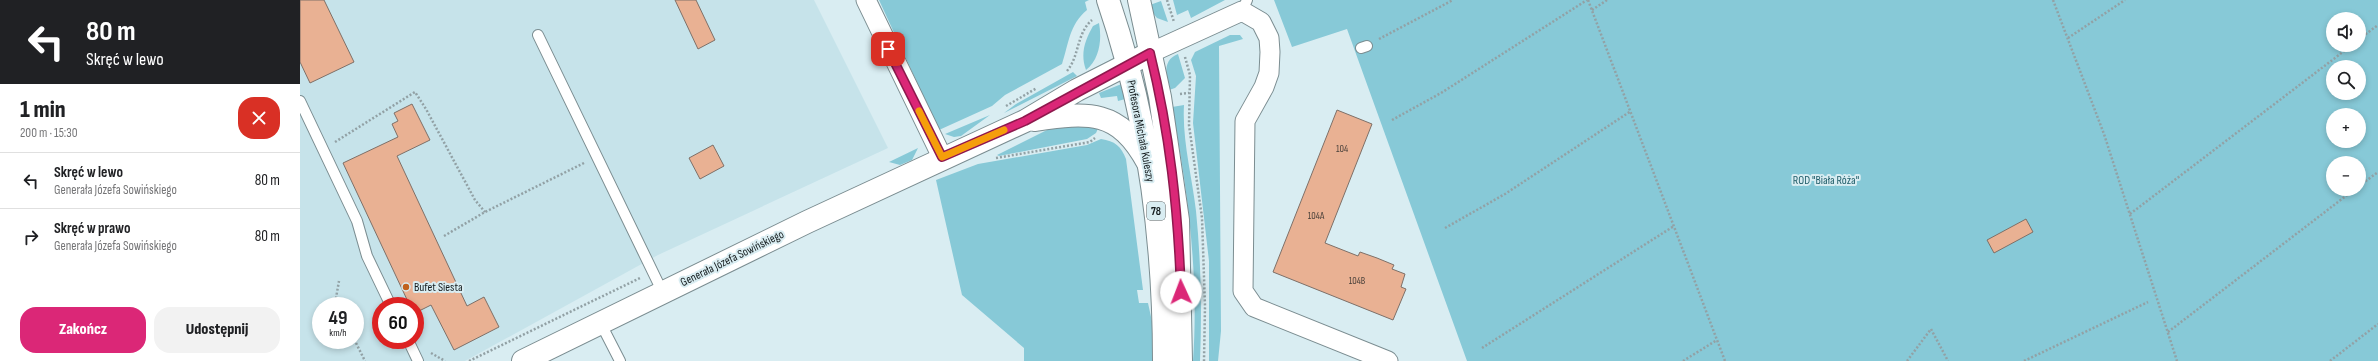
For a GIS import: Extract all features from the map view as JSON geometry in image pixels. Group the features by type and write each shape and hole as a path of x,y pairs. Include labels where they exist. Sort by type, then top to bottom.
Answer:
{"street":[{"path":"866,0 942,157"},
{"name":"Profesora Michała Kuleszy","path":"1139,0 1167,138 1178,220 1181,361"},
{"name":"Profesora Michała Kuleszy","path":"1102,8 1127,64 1138,102 1150,167 1159,232 1164,361"},
{"path":"1150,53 1246,9 1251,26 1260,45 1270,52 1269,73 1264,87 1245,121 1243,291 1254,307 1388,361"},
{"name":"Generała Józefa Sowińskiego","path":"523,361 942,157 1025,121 1127,64 1150,53"},
{"path":"1025,121 1068,115 1089,115 1107,120 1132,136 1150,167"}],"lane":[{"path":"538,35 663,292"},
{"path":"300,101 353,214 367,256 387,297"},
{"path":"601,324 620,361"},
{"path":"412,349 418,361"}],"path":[{"path":"1167,0 1171,11"},
{"path":"1364,47 1453,0"},
{"path":"1392,120 1441,93 1588,0 1725,361"},
{"path":"1592,10 1607,0"},
{"path":"2053,0 2104,134 2177,361"},
{"path":"2068,38 2125,0"},
{"path":"1066,72 1074,62 1084,27 1102,8"},
{"path":"2366,34 2378,25"},
{"path":"2130,214 2343,52"},
{"path":"1185,58 1190,75 1189,93"},
{"path":"1012,101 1039,87"},
{"path":"330,145 415,92 426,109 475,200 485,212"},
{"path":"1445,228 1505,194 1631,111"},
{"path":"990,158 1090,142 1096,137"},
{"path":"444,236 485,212 585,162"},
{"path":"2366,181 2378,172"},
{"path":"2168,332 2346,196"},
{"path":"1482,348 1674,226"},
{"path":"469,361 641,278"},
{"path":"336,297 339,281"},
{"path":"2024,361 2148,302"},
{"path":"2330,361 2378,324"},
{"path":"1907,361 1931,329 1948,361"},
{"path":"1683,361 1717,340"},
{"path":"359,349 365,361"}],"shaded area":[{"path":"300,0 814,0 888,148 658,255 465,361 300,361"}],"green space":[{"path":"879,0 1089,0 1085,2 1087,10 1076,22 1073,28 1062,64 1005,95 992,106 939,130"},
{"path":"1173,0 1225,0 1191,18 1188,10 1177,15"},
{"name":"ROD \"Biała Róża\"","path":"1274,0 2378,0 2378,361 1467,361 1347,29 1292,47"},
{"path":"1161,1 1168,22 1157,18 1147,6"},
{"path":"1099,23 1099,48 1097,55 1086,70 1083,58 1084,47 1093,26"},
{"path":"1230,35 1240,35 1243,39 1219,46 1221,331 1218,361 1209,361 1209,261 1193,123 1196,76 1191,60 1195,52"},
{"path":"1178,54 1185,78 1175,88 1169,90 1166,74 1167,64 1169,60"},
{"path":"1073,72 1077,76 1004,113 1016,104"},
{"path":"1124,83 1129,98 1118,101 1117,96 1101,98 1099,93"},
{"path":"1184,105 1184,131 1196,211 1199,248 1201,305 1200,361 1193,361 1194,298 1191,234 1183,170 1172,107"},
{"path":"990,115 961,136 954,137 945,134"},
{"path":"1100,124 1096,133 1087,139 999,156 997,155 1053,127"},
{"path":"1101,139 1110,141 1120,147 1126,159 1143,290 1137,290 1139,303 1148,303 1156,340 1156,361 1024,361 1024,348 962,295 936,180 978,164 1087,145"},
{"path":"918,148 912,160 900,165 889,162"}],"building":[{"path":"300,0 324,0 354,62 310,83 300,62"},
{"path":"675,0 696,0 715,40 698,49"},
{"path":"412,104 430,140 397,156 467,306 484,297 499,327 454,350 431,305 424,308 424,297 406,297 343,163 398,137 392,124 398,121 394,113"},
{"path":"1337,110 1372,124 1325,243 1358,256 1360,252 1377,258 1394,265 1392,269 1405,274 1401,287 1406,289 1393,320 1273,272"},
{"path":"713,145 724,166 700,179 689,158"},
{"path":"2026,219 2033,232 1994,253 1987,240"}],"slow traffic":[{"path":"919,111 942,157 1004,130"}],"place":[{"name":"Bufet Siesta","path":"406,287"}],"route":[{"path":"888,49 942,157 1025,121 1077,90 1150,53 1167,138 1178,220 1181,292"}]}
